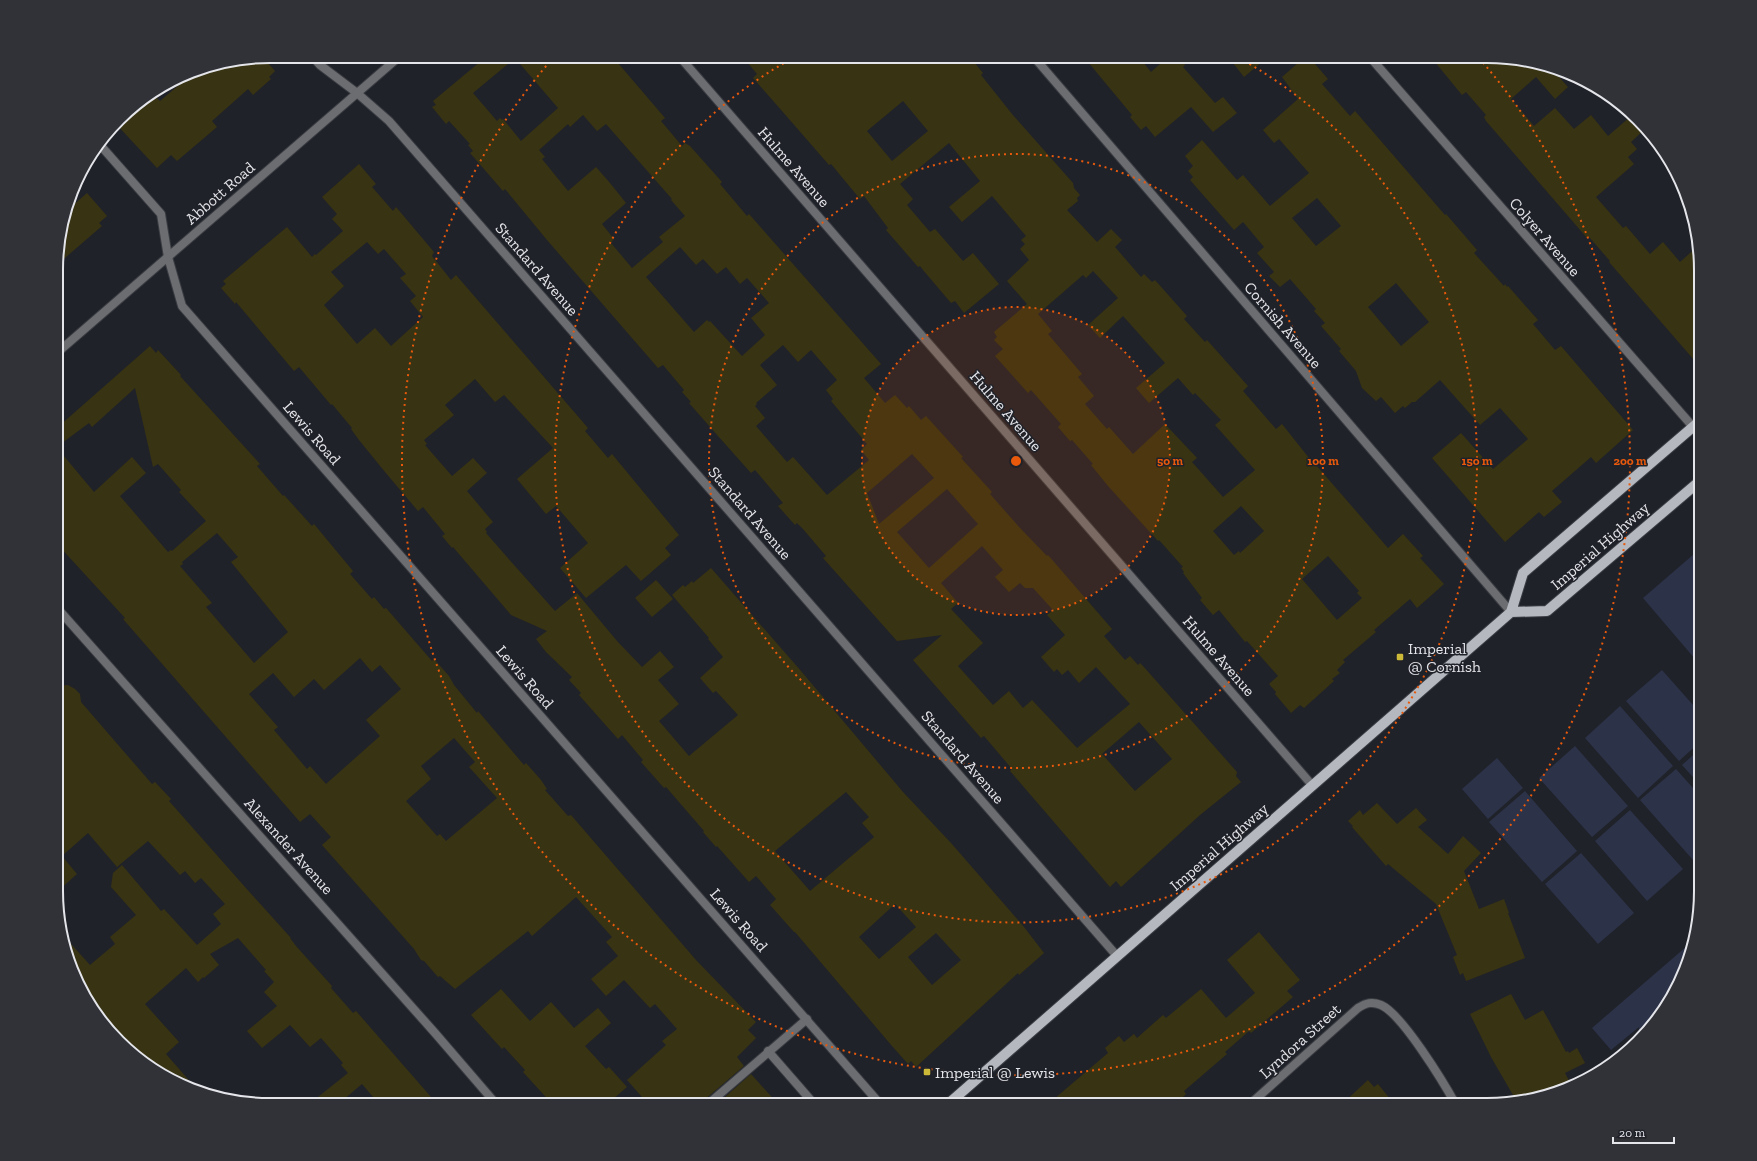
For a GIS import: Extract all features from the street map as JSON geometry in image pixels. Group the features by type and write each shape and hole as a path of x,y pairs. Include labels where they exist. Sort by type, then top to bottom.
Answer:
{"main road":[{"name":"Imperial Highway","path":"955,1098 1511,612 1523,573 1693,427"},
{"name":"Imperial Highway","path":"1511,612 1548,611 1694,486"}],"street":[{"name":"Standard Avenue","path":"318,63 357,93 389,121 1117,956"},
{"name":"Abbott Road","path":"63,348 392,63"},
{"name":"Hulme Avenue","path":"685,63 1312,785"},
{"name":"Cornish Avenue","path":"1039,63 1511,612"},
{"name":"Colyer Avenue","path":"1374,63 1693,427"},
{"name":"Lewis Road","path":"103,148 161,214 168,257 182,306 807,1019 874,1098"},
{"name":"Alexander Avenue","path":"63,615 435,1033 490,1098"},
{"name":"Lyndora Street","path":"1257,1098 1358,1008 1365,1003 1372,1002 1388,1009 1404,1026 1443,1080 1452,1098"},
{"path":"715,1098 807,1019"},
{"path":"768,1051 809,1098"}],"shaded area":[{"path":"1694,554 1694,658 1643,598"},
{"path":"1662,670 1694,706 1694,747 1679,761 1626,701"},
{"path":"1620,706 1673,766 1638,798 1585,738"},
{"path":"1575,746 1628,806 1592,837 1539,778"},
{"path":"1694,754 1694,778 1682,765"},
{"path":"1497,758 1523,788 1488,819 1462,789"},
{"path":"1676,769 1694,789 1694,859 1693,860 1640,800"},
{"path":"1525,791 1577,851 1542,882 1489,822"},
{"path":"1630,810 1683,869 1647,901 1595,841"},
{"path":"1581,853 1634,913 1598,944 1545,884"},
{"path":"1687,946 1673,983 1659,1006 1639,1031 1639,1027 1611,1050 1592,1028"}],"building":[{"path":"256,63 268,63 275,71 269,77 271,79 253,95 248,89 212,121 217,127 177,161 171,155 157,168 120,128 134,114 155,98 156,97 160,101 182,83 216,70"},
{"path":"479,63 509,63 473,93 497,121 500,118 502,120 503,119 521,141 558,108 519,63 618,63 665,118 661,121 682,146 685,143 690,146 722,182 720,184 747,216 749,214 881,364 864,378 885,403 895,395 907,408 909,406 921,420 926,416 992,492 990,494 1020,528 1047,556 1048,555 1112,629 1104,636 1125,660 1130,656 1138,665 1140,663 1143,666 1237,772 1236,776 1241,782 1200,815 1121,887 1116,881 1110,887 1010,771 1012,769 984,736 981,738 913,660 942,635 897,641 823,558 826,556 803,529 797,523 795,525 778,506 783,503 755,470 751,473 689,403 691,402 682,392 684,390 663,365 658,368 547,240 505,189 503,191 470,153 473,151 468,145 470,144 449,121 446,124 432,107 436,105 433,101","holes":["583,115 597,131 606,124 672,199 671,200 685,216 659,237 663,242 632,268 611,243 614,239 602,224 626,203 610,183 596,167 568,191 542,159 545,157 539,150 568,124 570,127","680,247 696,265 703,259 717,274 726,267 740,284 747,278 769,303 751,318 765,335 742,356 710,321 709,322 707,320 694,332 646,277","783,345 798,362 811,350 837,380 826,390 833,399 831,401 867,444 861,450 869,460 827,495 793,457 787,462 756,426 765,418 755,406 757,404 756,403 777,385 760,365","912,454 934,478 879,524 867,493","947,489 978,524 929,568 897,532","982,546 1003,570 995,577 1009,592 1020,583 1025,588 1033,588 1053,610 1047,615 1065,635 1041,657 1054,672 1057,669 1062,675 1068,670 1079,683 1096,667 1130,704 1077,748 1032,700 1023,708 1009,691 993,705 958,666 983,643 951,609 958,603 941,583","1139,722 1172,759 1135,791 1102,754"]},
{"path":"748,63 975,63 983,73 981,75 1012,114 1073,183 1074,188 1080,195 1077,198 1078,201 1067,210 1097,242 1111,229 1122,240 1115,247 1141,277 1144,274 1152,282 1155,280 1187,316 1184,319 1205,342 1207,340 1248,386 1243,391 1276,429 1282,424 1309,458 1388,548 1403,534 1423,556 1420,558 1444,584 1417,608 1410,599 1374,630 1376,632 1343,660 1345,662 1337,670 1340,673 1332,679 1334,681 1304,708 1300,705 1291,713 1275,694 1276,692 1269,684 1278,676 1247,641 1245,642 1219,610 1213,615 1200,600 1202,598 1183,573 1184,572 1181,568 1183,567 1108,486 1091,465 1093,464 1072,440 1070,441 1058,427 1061,424 1031,390 1028,393 995,356 1003,349 994,340 997,337 994,332 1027,304 1007,281 1029,260 1020,249 1025,244 1021,240 1026,236 992,196 962,222 949,207 980,181 949,143 900,184 913,199 907,205 930,232 935,229 963,261 973,253 999,284 964,313 955,301 951,303 920,266 918,267 886,230 888,228 864,196 860,199 831,164 829,165 753,78 757,74","holes":["903,101 928,131 892,161 867,131","1093,271 1118,298 1088,325 1100,338 1123,316 1165,363 1136,388 1149,403 1178,378 1193,395 1195,393 1221,420 1215,425 1255,470 1223,497 1192,462 1197,458 1165,424 1133,454 1109,427 1107,429 1085,404 1094,396 1078,377 1082,374 1048,334 1052,331 1038,314 1083,275 1086,278","1241,506 1264,531 1240,553 1239,551 1234,555 1213,531","1328,556 1359,591 1357,593 1362,598 1337,620 1302,579"]},
{"path":"1089,63 1144,63 1151,72 1161,63 1183,63 1185,65 1183,67 1215,103 1223,97 1237,113 1213,132 1191,107 1155,137 1146,126 1141,130 1130,117 1132,115"},
{"path":"1233,63 1261,63 1244,77"},
{"path":"1298,63 1314,63 1328,79 1322,84 1350,116 1355,111 1477,250 1474,253 1504,286 1505,284 1507,287 1508,286 1538,320 1533,324 1555,350 1561,346 1633,430 1596,463 1591,457 1552,491 1562,502 1544,517 1539,512 1505,542 1432,458 1461,433 1493,469 1528,439 1500,408 1480,425 1440,380 1415,402 1412,402 1405,408 1403,406 1395,413 1381,397 1376,401 1362,388 1356,371 1339,351 1341,349 1321,326 1325,323 1314,311 1316,309 1290,279 1280,287 1269,276 1274,272 1257,253 1264,247 1243,222 1234,230 1190,180 1193,177 1188,171 1193,166 1185,156 1202,140 1237,180 1243,175 1270,206 1309,173 1279,139 1274,143 1263,130 1298,99 1282,77","holes":["1317,198 1341,226 1316,246 1292,218","1396,283 1429,322 1401,346 1368,307"]},
{"path":"1436,63 1501,63 1541,70 1560,76 1568,87 1555,99 1536,77 1511,99 1534,126 1555,108 1574,129 1591,115 1608,136 1628,119 1641,132 1631,142 1637,149 1628,157 1634,164 1596,197 1623,228 1626,226 1650,254 1663,242 1680,262 1693,250 1694,360 1609,262 1610,261 1589,237 1587,238 1486,121 1484,117 1486,115 1466,92 1462,95"},
{"path":"359,164 376,184 372,187 393,211 396,207 434,252 432,256 451,280 456,275 588,428 585,431 608,458 612,454 679,535 665,548 671,555 641,581 626,565 586,598 560,568 588,543 556,506 546,514 517,479 553,448 504,395 495,402 475,379 445,405 454,415 424,440 427,444 425,445 452,476 473,458 487,473 467,491 493,522 485,529 487,532 486,533 555,611 577,593 617,641 642,667 660,651 674,667 658,680 679,704 659,721 689,756 738,715 716,691 713,693 700,678 723,657 708,639 709,638 672,595 683,585 685,587 692,581 693,583 711,568 801,671 903,792 951,843 1024,927 1044,953 1019,975 1018,973 916,1067 911,1061 908,1064 770,905 776,899 756,876 749,882 717,846 716,847 666,787 664,788 641,762 643,760 622,735 618,739 579,695 581,693 569,680 572,677 546,652 536,639 547,631 511,615 442,536 445,534 423,507 418,511 359,440 351,429 352,428 332,404 331,405 299,367 294,371 236,302 235,304 221,288 226,284 223,281 287,227 312,257 343,231 332,219 337,214 322,197","holes":["367,242 378,254 384,249 406,274 400,278 416,296 410,301 423,317 391,346 375,328 357,344 324,305 344,286 331,272","846,792 869,817 862,823 874,837 810,891 775,851","895,904 916,927 879,959 859,937","936,933 961,960 932,985 908,957"]},
{"path":"87,193 107,216 99,223 102,226 63,260 67,230 73,205"},
{"path":"150,346 156,353 158,350 260,464 257,466 283,496 284,495 312,526 314,524 353,571 350,574 372,599 374,597 384,609 386,608 432,661 434,659 477,713 478,711 524,765 526,763 541,780 547,789 545,790 568,816 571,815 696,960 756,1022 748,1030 756,1038 737,1057 744,1066 707,1098 643,1098 627,1080 666,1045 662,1041 677,1029 655,1004 650,1008 624,980 606,996 591,979 618,956 606,942 612,937 576,897 532,936 528,931 455,989 440,976 438,977 424,961 421,960 414,949 322,845 331,837 310,814 300,822 123,619 125,618 63,550 63,455 94,492 132,457 146,473 120,496 168,552 171,550 172,551 206,521 179,492 181,490 158,464 153,467 135,388 92,427 89,423 63,442 63,423","holes":["217,533 238,557 231,562 288,632 254,663 206,607 212,603 180,566 183,564 182,562","360,658 372,672 380,665 401,689 366,720 380,736 326,784 310,766 307,769 274,730 278,727 249,694 273,673 294,697 314,679 324,690","454,738 475,762 469,767 497,798 446,841 440,834 437,836 406,801 431,779 421,766"]},
{"path":"656,580 673,599 652,617 635,598"},
{"path":"68,685 80,694 81,702 152,784 155,782 171,799 169,801 291,938 296,946 332,986 331,988 353,1013 356,1011 432,1098 374,1098 362,1084 345,1098 317,1098 348,1073 341,1065 343,1063 321,1038 310,1047 290,1025 262,1048 247,1031 277,1006 264,992 274,982 264,971 266,970 238,938 210,954 219,965 204,978 203,977 198,982 186,968 145,1004 179,1042 166,1054 190,1082 178,1077 155,1063 134,1047 114,1027 98,1006 84,983 69,942 90,965 115,944 110,937 136,915 111,887 113,873 122,865 161,911 164,909 197,945 221,924 213,914 225,904 201,878 195,883 185,871 180,875 148,841 117,867 88,833 63,855 63,686"},
{"path":"1377,803 1397,824 1416,808 1427,820 1418,827 1448,854 1463,836 1481,853 1464,871 1479,909 1504,899 1525,958 1466,981 1463,973 1460,975 1453,957 1457,955 1436,904 1388,864 1386,866 1348,821 1360,810 1363,815"},
{"path":"63,857 77,874 63,887"},
{"path":"1259,932 1300,980 1287,991 1293,997 1251,1033 1249,1031 1225,1052 1227,1054 1184,1091 1186,1094 1182,1098 1055,1098 1108,1053 1105,1048 1119,1036 1124,1042 1134,1034 1137,1038 1163,1015 1166,1018 1201,989 1226,1018 1255,993 1227,960"},
{"path":"501,989 530,1021 551,1002 574,1028 598,1008 611,1023 585,1046 606,1069 609,1067 627,1087 614,1098 547,1098 523,1072 525,1070 504,1047 502,1049 471,1015"},
{"path":"1511,994 1525,1020 1543,1010 1566,1052 1568,1051 1569,1053 1577,1048 1585,1063 1565,1073 1569,1081 1541,1091 1514,1096 1491,1057 1470,1014"},
{"path":"751,1074 773,1098 724,1098"},
{"path":"1368,1080 1374,1087 1378,1084 1389,1098 1349,1098"}],"place":[{"name":"Imperial @ Cornish","path":"1400,657"},
{"name":"Imperial @ Lewis","path":"927,1072"}]}
